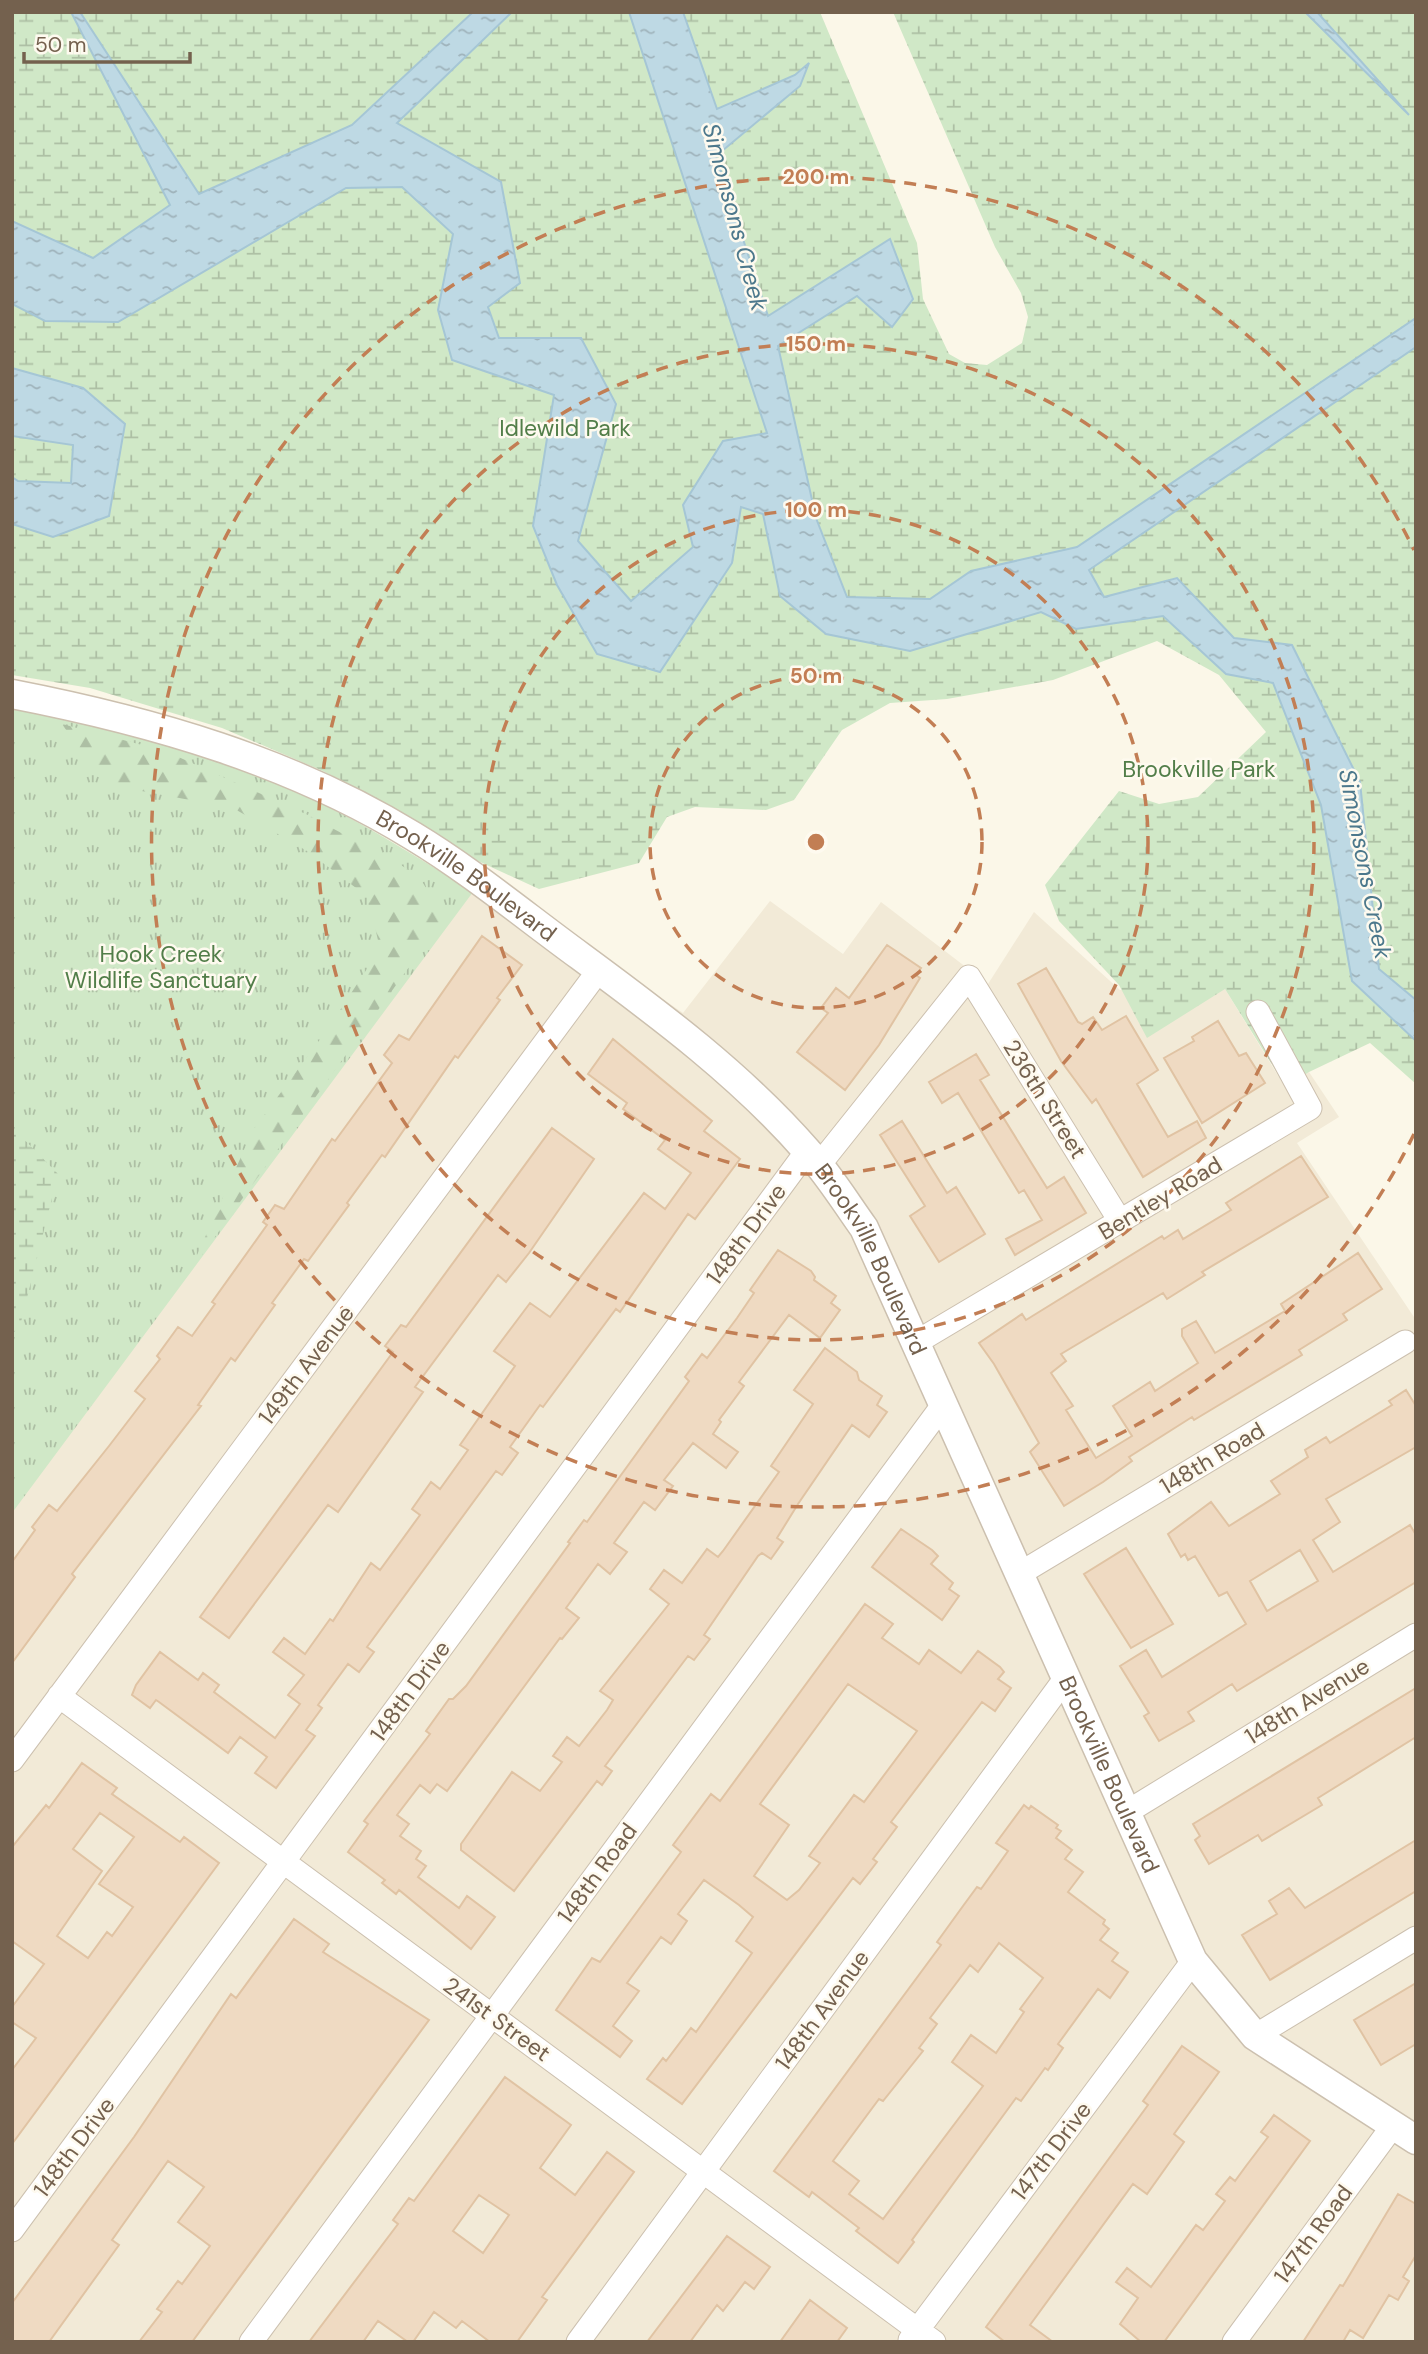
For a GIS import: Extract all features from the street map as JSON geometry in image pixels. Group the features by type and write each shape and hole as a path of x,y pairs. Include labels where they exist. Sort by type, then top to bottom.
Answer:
{"street":[{"name":"Brookville Boulevard","path":"12,694 101,711 202,740 331,793 415,837 599,970 717,1062 767,1108 813,1158 864,1228 1193,1961 1255,2036 1404,2133"},
{"name":"149th Avenue","path":"12,1760 599,970"},
{"name":"148th Drive","path":"12,2230 284,1862 813,1158 969,976"},
{"name":"236th Street","path":"969,976 1120,1221"},
{"name":"Bentley Road","path":"915,1343 1310,1108 1258,1012"},
{"name":"148th Road","path":"1019,1574 1405,1342"},
{"name":"148th Road","path":"251,2342 943,1405"},
{"name":"148th Avenue","path":"1126,1812 1416,1634"},
{"name":"148th Avenue","path":"578,2342 1065,1679"},
{"name":"241st Street","path":"59,1696 704,2171 920,2338"},
{"path":"1255,2036 1416,1938"},
{"name":"147th Drive","path":"920,2338 1193,1961"},
{"name":"147th Road","path":"1234,2342 1404,2133"}],"shaded area":[{"path":"474,869 683,1013 770,901 843,954 881,902 988,984 1034,912 1120,990 1225,989 1285,1087 1309,1072 1339,1117 1297,1143 1416,1320 1416,2342 12,2342 12,1510"}],"green space":[{"path":"12,12 71,12 170,205 93,258 12,221"},
{"path":"80,12 473,12 352,125 199,194"},
{"path":"512,12 629,12 768,434 683,505 693,547 631,602 578,541 616,404 581,338 499,338 488,307 520,283 397,123"},
{"path":"683,12 820,12 917,243 923,299 949,354 965,363 987,365 1022,343 1028,317 1021,293 995,247 893,12 1305,12 1397,103 1317,12 1416,12 1416,318 1077,547 971,571 930,599 847,597 816,518 778,346 857,296 913,299 890,239 768,316 716,156 800,86 808,65 795,75 717,109"},
{"path":"346,187 402,187 453,234 438,310 452,360 554,395 533,526 597,654 732,563 741,507 763,514 780,596 827,634 910,651 1041,611 1076,629 1163,616 1226,674 1273,683 1321,805 1352,981 1416,1041 1416,1084 1370,1043 1309,1072 1286,1087 1225,989 1147,1038 1119,985 1059,921 1045,885 1119,791 1159,804 1198,797 1266,732 1219,675 1157,641 1053,680 947,699 890,703 842,730 794,800 766,810 695,807 667,817 639,863 539,889 465,855 385,803 323,771 222,728 90,688 12,675 12,524 53,537 109,516 83,388 12,368 12,304 45,321 118,322"},
{"path":"1416,347 1416,1000 1379,969 1360,782 1292,646 1234,638 1177,578 1104,598 1089,570"},
{"path":"12,436 73,444 72,483 17,481 12,477"},
{"name":"Hook Creek Wildlife Sanctuary","path":"12,707 158,741 274,781 333,809 473,892 12,1513"},
{"path":"62,724 165,751 308,815 417,874 445,917 189,1273 253,1130 327,1030 380,949 368,897 307,851 233,808 104,784"},
{"path":"12,1127 58,1174 20,1326 12,1334"}],"water":[{"name":"Simonsons Creek","path":"71,12 80,12 199,194 352,125 473,12 512,12 397,123 501,182 520,283 488,307 499,338 581,338 616,404 578,541 631,601 693,547 683,505 723,441 767,433 629,12 683,12 717,109 795,75 809,63 800,86 716,156 768,316 890,239 913,299 892,327 857,296 778,346 816,518 847,597 930,599 971,571 1077,547 1416,318 1416,347 1089,570 1104,597 1177,578 1234,638 1292,645 1360,782 1379,969 1416,1000 1416,1041 1352,981 1321,805 1273,683 1226,674 1163,616 1076,629 1041,612 910,651 826,634 780,596 763,514 741,507 732,563 660,672 597,654 557,585 533,526 554,395 452,360 438,310 453,234 402,187 346,188 118,322 45,321 12,304 12,221 93,258 170,205"},
{"path":"1305,12 1317,12 1409,115"},
{"path":"12,368 83,388 125,424 109,516 53,537 12,524 12,477 18,481 71,483 73,445 12,436"}],"building":[{"path":"482,936 522,965 497,998 500,1000 458,1058 455,1056 385,1157 382,1155 308,1261 304,1259 235,1361 231,1358 198,1405 201,1406 72,1574 75,1577 12,1663 12,1562 35,1530 32,1527 49,1505 57,1511 145,1399 135,1391 160,1359 157,1356 178,1327 192,1336 215,1304 212,1302 267,1225 263,1222 275,1205 284,1209 332,1139 335,1141 392,1063 384,1055 399,1035 409,1040"},
{"path":"887,945 921,968 916,975 920,978 879,1045 845,1090 797,1052 828,1013 821,1008 836,988 849,998"},
{"path":"1046,968 1078,1022 1082,1024 1093,1017 1102,1030 1126,1016 1158,1070 1137,1084 1168,1137 1197,1121 1206,1138 1143,1177 1096,1099 1092,1103 1061,1061 1018,984"},
{"path":"1218,1021 1239,1056 1246,1053 1265,1083 1202,1123 1164,1058 1194,1041 1192,1037"},
{"path":"613,1039 712,1121 704,1131 740,1159 695,1219 688,1214 620,1312 616,1309 543,1407 540,1405 510,1447 518,1453 502,1475 496,1471 367,1647 374,1652 359,1672 348,1664 318,1705 322,1708 306,1730 315,1736 276,1788 255,1773 267,1757 240,1737 228,1753 156,1700 150,1708 132,1695 136,1685 160,1652 198,1680 203,1673 219,1685 214,1692 275,1738 300,1704 288,1695 304,1675 273,1652 284,1638 305,1654 330,1619 333,1621 371,1563 380,1570 420,1515 412,1509 431,1482 440,1489 468,1450 460,1445 515,1366 494,1351 530,1303 550,1317 644,1193 665,1209 691,1173 658,1149 665,1140 623,1109 627,1103 588,1074"},
{"path":"976,1054 989,1075 980,1080 1047,1188 1064,1177 1086,1213 1015,1255 1006,1239 1042,1220 1024,1190 1019,1193 958,1093 942,1103 929,1082"},
{"path":"902,1121 947,1193 956,1187 985,1234 939,1262 910,1216 925,1206 880,1135"},
{"path":"552,1128 594,1159 529,1253 506,1282 498,1275 415,1387 423,1392 338,1512 328,1505 229,1638 200,1617 393,1352 385,1346 401,1325 406,1327"},
{"path":"1301,1156 1328,1197 1202,1272 1205,1275 1167,1299 1163,1293 1061,1354 1066,1361 1051,1373 1073,1406 1066,1410 1096,1458 1132,1436 1113,1406 1150,1382 1155,1391 1198,1363 1182,1336 1182,1329 1196,1321 1215,1353 1285,1311 1281,1304 1358,1253 1382,1289 1343,1314 1347,1320 1299,1350 1302,1355 1194,1420 1192,1417 1129,1457 1132,1461 1064,1506 1030,1452 1039,1443 979,1343 1022,1314 1026,1320 1162,1236 1164,1239 1178,1230 1183,1239 1231,1210 1226,1203"},
{"path":"778,1250 811,1271 814,1280 836,1296 831,1303 840,1310 820,1338 789,1315 739,1382 744,1386 719,1420 721,1422 713,1434 738,1452 726,1468 693,1443 664,1480 673,1486 655,1510 644,1502 614,1543 627,1552 610,1574 598,1564 566,1608 579,1618 562,1639 560,1638 447,1791 437,1784 430,1793 420,1785 397,1815 409,1824 400,1836 421,1851 416,1859 426,1866 418,1877 459,1908 467,1896 495,1917 471,1949 399,1890 396,1894 382,1883 385,1880 348,1852 368,1824 364,1821 430,1734 426,1731 449,1699 453,1699 466,1686 584,1520 587,1522 689,1381 685,1377 702,1354 707,1358 737,1318 754,1293 750,1290"},
{"path":"825,1348 857,1372 859,1380 882,1396 877,1405 887,1412 869,1437 852,1425 777,1538 783,1542 771,1559 762,1553 758,1556 704,1635 710,1639 694,1660 688,1656 605,1766 612,1771 602,1785 597,1781 514,1891 461,1850 461,1844 512,1772 540,1791 562,1762 553,1756 567,1737 579,1746 607,1710 613,1700 600,1691 669,1604 650,1589 664,1570 682,1583 707,1549 718,1557 723,1551 779,1472 771,1466 813,1404 794,1390"},
{"path":"1406,1390 1416,1406 1416,1447 1326,1499 1340,1522 1313,1540 1333,1572 1410,1525 1416,1535 1416,1582 1237,1691 1232,1684 1188,1712 1194,1721 1159,1741 1144,1716 1149,1713 1120,1666 1146,1650 1162,1677 1246,1624 1227,1592 1219,1596 1195,1556 1188,1560 1185,1554 1181,1557 1168,1534 1211,1502 1229,1526 1280,1494 1271,1481 1308,1457 1305,1450 1326,1437 1330,1443 1392,1405 1389,1401","holes":["1300,1550 1318,1581 1267,1611 1250,1581"]},
{"path":"901,1529 938,1556 931,1564 953,1583 949,1589 959,1596 942,1620 872,1567"},
{"path":"1126,1548 1173,1624 1131,1648 1084,1574"},
{"path":"865,1604 893,1624 882,1638 919,1664 929,1650 961,1673 978,1651 1000,1667 1004,1672 998,1679 1011,1688 995,1711 982,1702 891,1822 897,1827 873,1859 877,1862 860,1884 853,1878 682,2104 647,2079 663,2058 666,2061 691,2028 696,2032 752,1953 736,1941 753,1917 739,1905 704,1880 678,1914 687,1921 671,1944 661,1937 627,1983 639,1991 613,2026 632,2041 620,2057 556,2010 592,1958 600,1962 681,1852 673,1845 711,1794 720,1801","holes":["848,1684 917,1731 864,1802 854,1795 809,1856 820,1863 799,1890 787,1900 754,1876 789,1825 760,1804"]},
{"path":"1416,1688 1416,1737 1318,1798 1322,1805 1262,1841 1258,1835 1209,1864 1195,1840 1200,1836 1193,1824"},
{"path":"82,1763 117,1788 112,1794 180,1842 184,1837 219,1863 12,2144 12,2070 36,2038 12,2022 12,2007 44,1964 12,1941 12,1847 46,1805 49,1808","holes":["100,1813 134,1837 99,1884 133,1907 112,1936 107,1932 88,1958 57,1936 102,1871 73,1849"]},
{"path":"1024,1805 1029,1809 1031,1806 1058,1825 1056,1828 1061,1831 1056,1838 1072,1850 1065,1859 1083,1872 1068,1892 1105,1920 1103,1924 1109,1929 1100,1940 1118,1953 1112,1961 1128,1972 1110,1998 1098,1989 1058,2044 1063,2048 1048,2070 1045,2068 1021,2101 1016,2098 898,2263 856,2231 859,2228 812,2192 809,2197 774,2171 941,1945 937,1942 963,1906 977,1887 981,1889 1008,1851 996,1843","holes":["999,1943 1043,1978 1020,2009 1024,2012 996,2053 971,2035 952,2062 983,2086 883,2219 849,2194 859,2181 833,2161 879,2099 883,2101 923,2051 919,2048 937,2024 930,2018 970,1965 978,1972"]},
{"path":"1416,1840 1416,1891 1270,1980 1242,1935 1277,1914 1269,1901 1289,1888 1305,1908"},
{"path":"294,1919 329,1944 323,1952 429,2020 192,2342 139,2342 162,2312 157,2309 178,2281 182,2284 210,2246 178,2222 204,2187 168,2161 112,2240 119,2245 49,2342 12,2342 12,2303 134,2137 231,1994 236,1998"},
{"path":"1416,1983 1416,2044 1381,2065 1354,2020"},
{"path":"1182,2046 1219,2072 1174,2134 1184,2142 1147,2194 1133,2184 1030,2325 1053,2342 1005,2342 986,2327 1148,2105 1143,2101"},
{"path":"505,2077 571,2125 540,2168 575,2195 607,2152 634,2172 542,2297 547,2300 517,2342 490,2342 462,2321 456,2328 434,2312 413,2342 408,2342 378,2321 363,2342 309,2342 398,2224 393,2220 409,2198 414,2201","holes":["479,2195 509,2215 483,2253 453,2231"]},
{"path":"1274,2115 1310,2141 1164,2342 1141,2342 1120,2324 1138,2298 1116,2282 1127,2268 1151,2287 1196,2225 1203,2230 1225,2201 1216,2194 1230,2177 1235,2181 1268,2137 1261,2132"},
{"path":"1398,2194 1416,2204 1416,2255 1403,2277 1409,2281 1398,2300 1389,2295 1363,2338 1350,2330 1343,2342 1303,2342 1340,2285 1343,2286"},
{"path":"727,2236 770,2267 754,2289 745,2282 723,2311 717,2305 690,2342 647,2342"},
{"path":"810,2300 847,2328 837,2342 780,2342"}],"park label":[{"name":"Idlewild Park","path":"565,428"},
{"name":"Brookville Park","path":"1199,769"}]}
